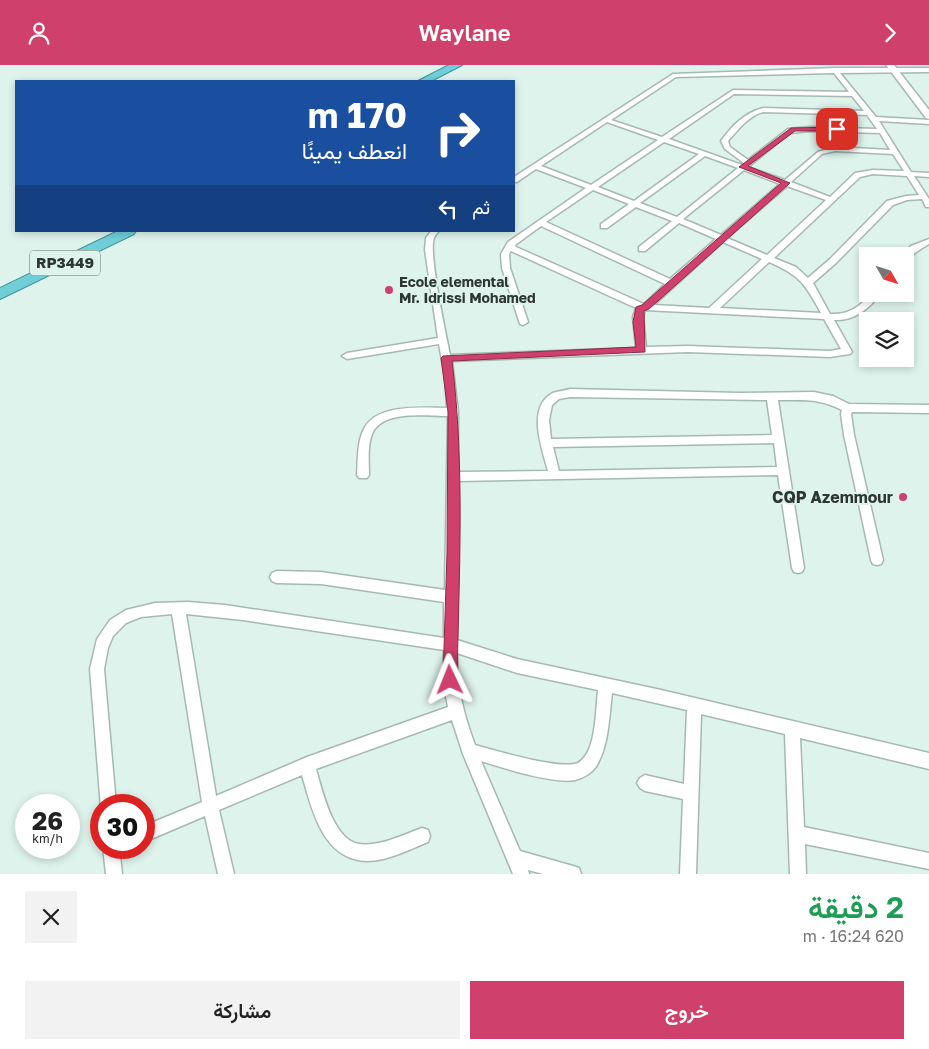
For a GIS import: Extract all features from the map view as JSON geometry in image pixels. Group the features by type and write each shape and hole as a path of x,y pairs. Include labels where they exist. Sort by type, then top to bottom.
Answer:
{"highway":[{"path":"426,80 460,67"},
{"path":"440,80 460,67"},
{"name":"RP3449","path":"0,282 105,232"},
{"name":"RP3449","path":"0,294 127,232"}],"main road":[{"path":"895,67 929,104"},
{"path":"895,67 929,116"}],"street":[{"path":"515,179 675,75 895,67 929,70"},
{"path":"835,70 874,119 929,205"},
{"path":"523,322 506,268 505,254 520,237 735,92 855,95"},
{"path":"745,165 727,148 724,141 736,127 755,112 778,109 869,113"},
{"path":"874,119 929,121"},
{"path":"606,120 745,165 832,200"},
{"path":"642,249 745,165 793,129 881,131"},
{"path":"641,350 638,317 640,309 824,151 835,149 894,152"},
{"path":"604,226 704,153"},
{"path":"446,358 688,349 846,353 846,349 808,281 793,269 678,220 535,166"},
{"path":"711,311 860,174 929,175"},
{"path":"808,281 834,261 890,203 906,198 924,197"},
{"path":"542,223 671,283"},
{"path":"434,232 429,243 436,305 446,358 453,412 450,680 457,711 470,751 521,874"},
{"path":"914,248 929,241"},
{"path":"511,246 522,254 644,307 828,317 856,314 868,303"},
{"path":"347,356 443,340"},
{"path":"554,475 544,422 545,408 550,399 560,394 823,397 848,408 929,409"},
{"path":"772,397 798,568"},
{"path":"848,408 846,414 848,435 877,560"},
{"path":"362,475 367,435 377,419 395,414 453,412"},
{"path":"547,443 778,439"},
{"path":"453,477 783,471"},
{"path":"276,577 321,578 452,597"},
{"path":"178,608 210,805 226,874"},
{"path":"107,794 97,669 99,649 105,636 122,617 148,609 178,608 288,619 421,642 449,645 473,650 515,665 929,761"},
{"path":"470,751 551,770 575,772 583,769 589,763 596,749 606,685"},
{"path":"688,874 694,705"},
{"path":"155,829 307,765 457,711"},
{"path":"792,730 798,874"},
{"path":"307,765 331,833 345,847 359,852 374,851 422,836"},
{"path":"645,783 690,793"},
{"path":"797,834 929,861"},
{"path":"515,858 573,874"},
{"path":"113,859 114,874"}],"place":[{"name":"Ecole elemental Mr. Idrissi Mohamed","path":"389,290"},
{"name":"CQP Azemmour","path":"903,497"}],"route":[{"path":"450,680 449,645 453,553 453,412 450,377 446,358 641,350 638,322 638,314 641,307 646,307 786,183 743,167 788,131 793,129 837,129"}]}
